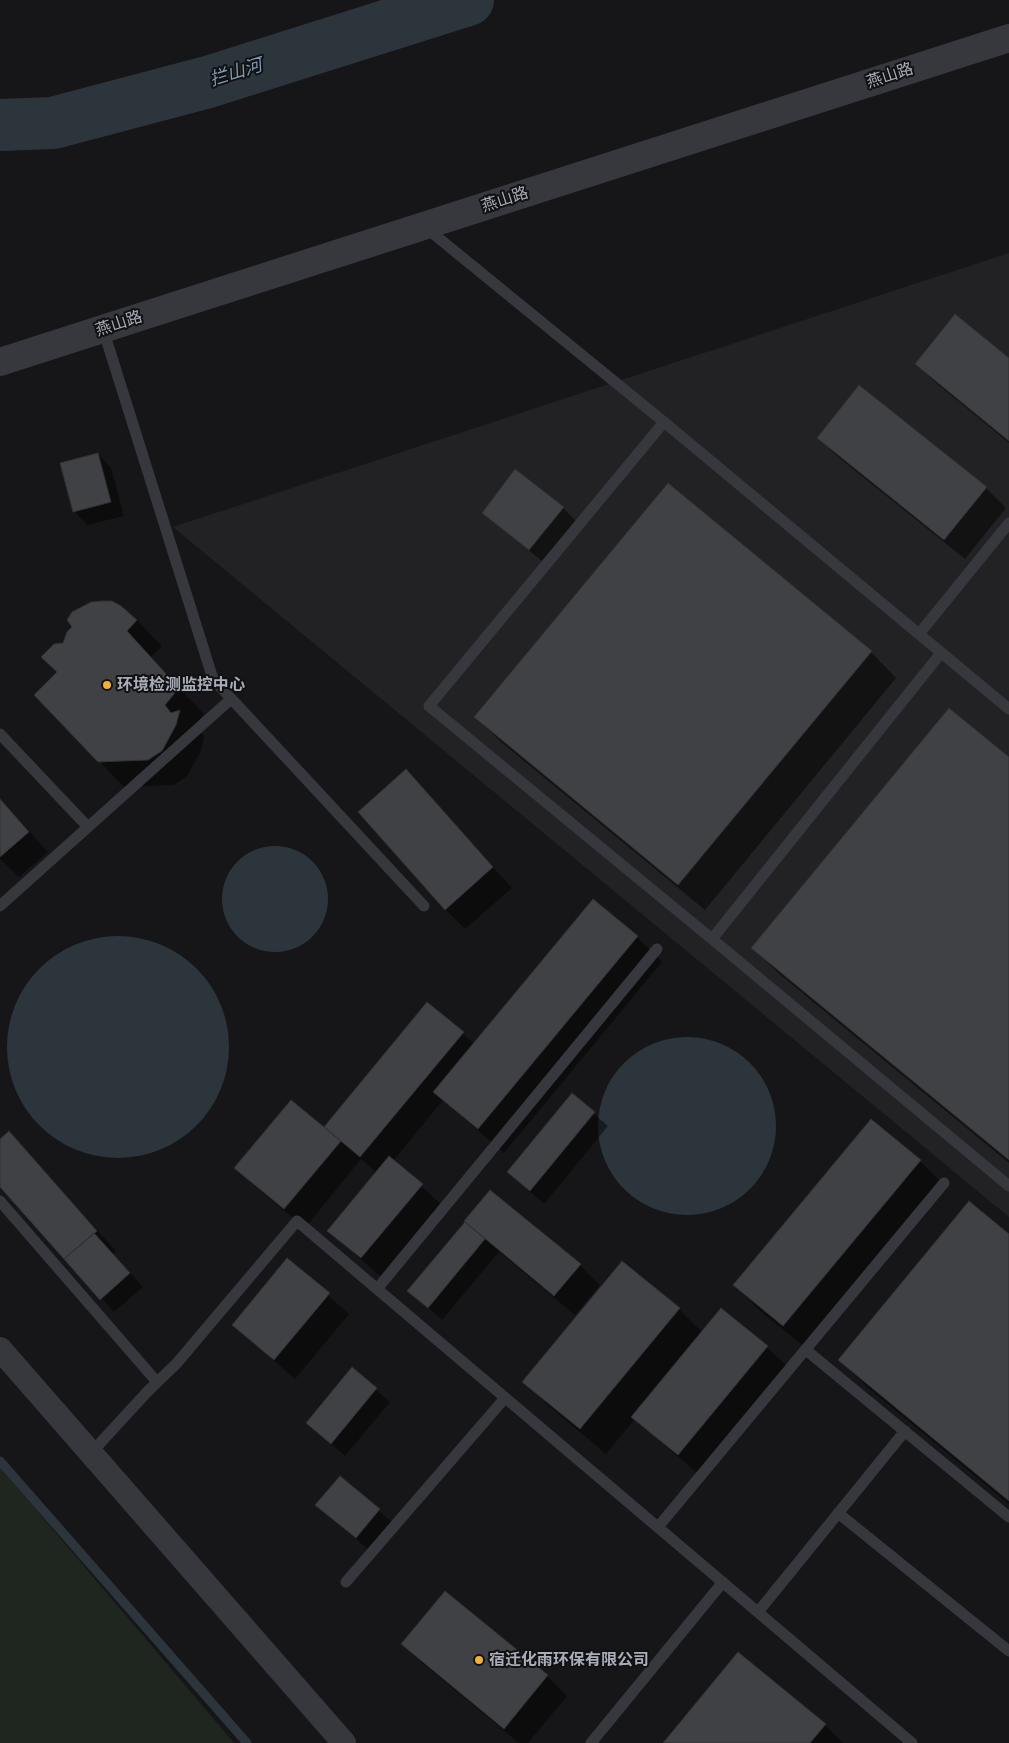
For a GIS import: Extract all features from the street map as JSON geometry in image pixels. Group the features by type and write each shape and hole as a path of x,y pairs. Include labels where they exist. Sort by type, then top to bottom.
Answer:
{"street":[{"name":"燕山路","path":"0,362 1009,38"},
{"path":"0,1349 344,1743"}],"lane":[{"path":"424,226 664,422 1009,709"},
{"path":"103,329 213,679 424,906"},
{"path":"664,422 429,706 1009,1186"},
{"path":"919,634 1009,523"},
{"path":"712,939 941,653"},
{"path":"0,906 231,699"},
{"path":"0,734 88,827"},
{"path":"377,1289 657,949"},
{"path":"658,1527 944,1183"},
{"path":"0,1201 157,1382"},
{"path":"91,1453 177,1363 297,1221 912,1743"},
{"path":"806,1350 1009,1517"},
{"path":"346,1582 505,1398"},
{"path":"758,1612 904,1431"},
{"path":"838,1513 1009,1651"},
{"path":"591,1743 723,1582"}],"shaded area":[{"path":"1009,253 1009,1217 173,527"},
{"path":"275,846 295,850 313,861 324,879 328,899 324,919 313,937 295,948 275,952 255,948 237,937 226,919 222,899 226,879 237,861 255,850"},
{"path":"118,936 140,938 170,949 188,961 204,977 216,995 224,1015 229,1047 227,1069 216,1099 204,1117 188,1133 170,1145 150,1153 118,1158 96,1156 66,1145 48,1133 32,1117 20,1099 12,1079 7,1047 9,1025 20,995 32,977 48,961 66,949 86,941"},
{"path":"678,1037 696,1037 713,1040 729,1047 744,1057 756,1069 766,1084 773,1100 776,1126 775,1143 770,1160 756,1183 744,1195 729,1205 713,1212 696,1215 678,1215 661,1212 645,1205 630,1195 618,1183 608,1168 601,1152 598,1135 598,1117 601,1100 608,1084 618,1069 630,1057 645,1047 661,1040"},
{"path":"0,1467 234,1743 0,1743"}],"building":[{"path":"955,314 1009,358 1009,441 915,364"},
{"path":"859,385 987,487 944,540 817,438"},
{"path":"98,453 111,502 73,512 60,463"},
{"path":"515,469 564,507 529,550 482,513"},
{"path":"668,483 872,651 678,885 474,717"},
{"path":"112,601 137,620 127,631 179,688 165,705 171,713 180,710 176,725 162,751 148,760 98,762 34,695 57,672 41,657 54,644 63,643 67,632 72,627 67,620 72,612 91,602"},
{"path":"949,708 1009,757 1009,1160 751,948"},
{"path":"406,769 493,867 445,910 358,812"},
{"path":"0,799 29,832 0,857"},
{"path":"593,899 638,936 478,1129 433,1092"},
{"path":"427,1002 464,1032 360,1157 324,1127"},
{"path":"572,1093 595,1112 530,1191 507,1172"},
{"path":"291,1100 341,1141 284,1209 234,1168"},
{"path":"871,1119 921,1160 783,1326 733,1285"},
{"path":"9,1131 97,1231 64,1259 0,1187 0,1139"},
{"path":"389,1156 423,1184 361,1258 327,1231"},
{"path":"490,1190 581,1264 554,1296 464,1221"},
{"path":"969,1201 1009,1234 1009,1501 838,1360"},
{"path":"465,1222 485,1239 428,1308 407,1291"},
{"path":"94,1233 130,1273 100,1300 64,1259"},
{"path":"287,1258 330,1293 274,1360 232,1325"},
{"path":"622,1261 680,1308 580,1429 522,1382"},
{"path":"721,1308 768,1346 678,1455 631,1417"},
{"path":"352,1367 377,1388 331,1444 306,1423"},
{"path":"340,1476 380,1509 356,1538 315,1505"},
{"path":"445,1591 548,1675 504,1729 401,1644"},
{"path":"738,1652 826,1724 810,1743 663,1743"}],"waterway":[{"name":"拦山河","path":"0,125 53,123 208,82 468,0"},
{"path":"0,1461 247,1743"}],"place":[{"name":"环境检测监控中心","path":"107,685"},
{"name":"宿迁化雨环保有限公司","path":"479,1660"}]}
